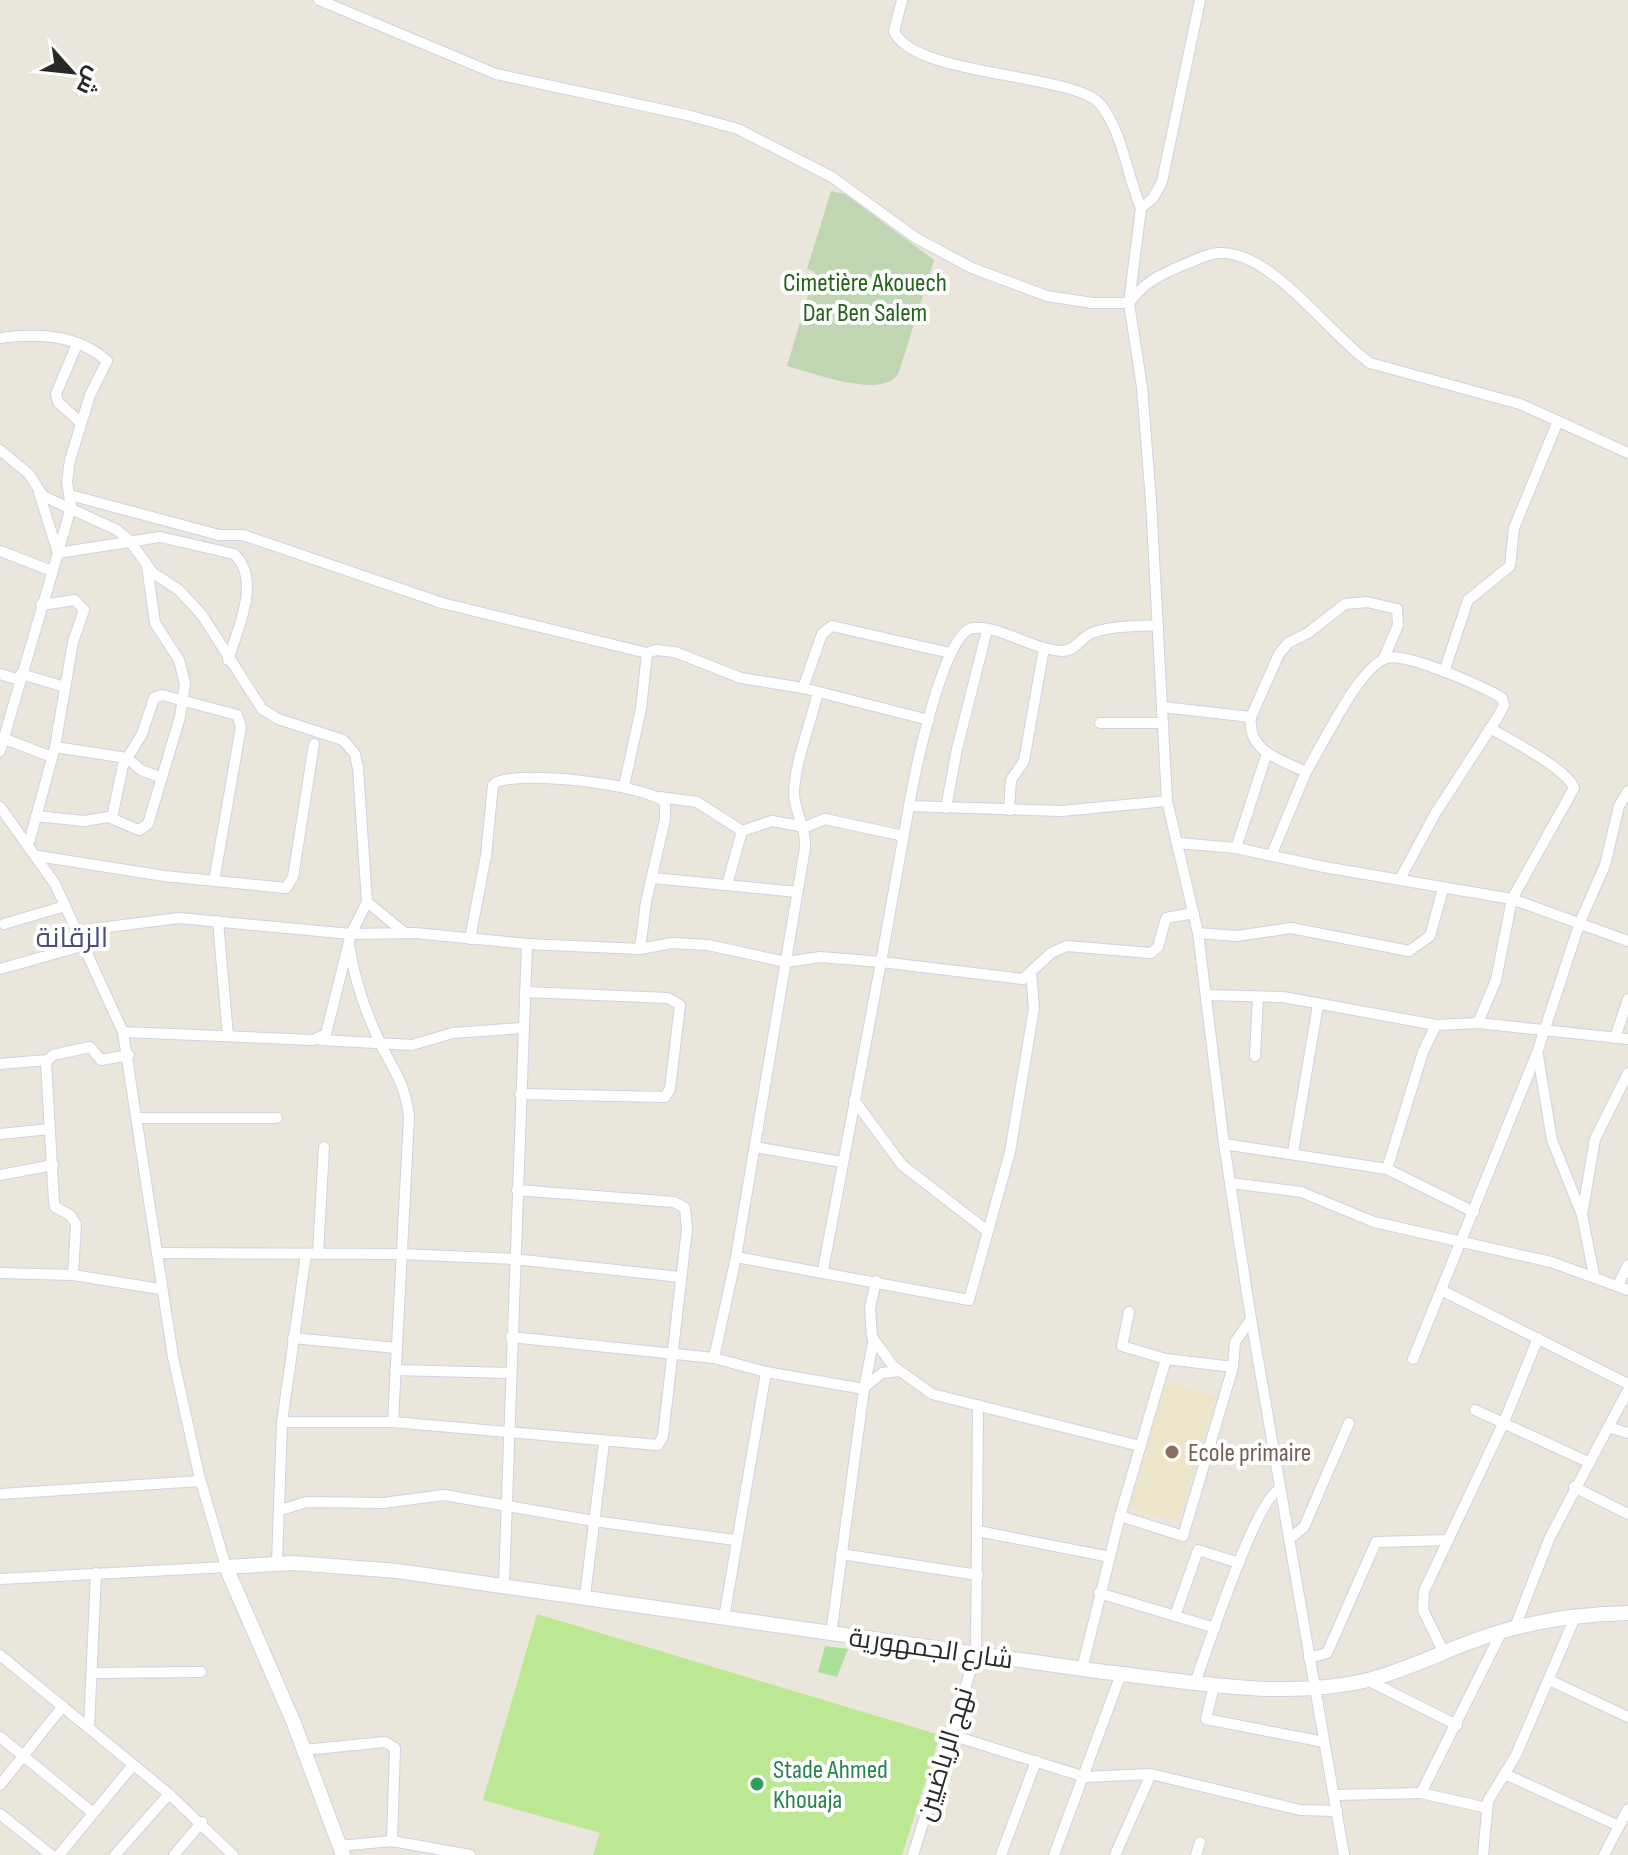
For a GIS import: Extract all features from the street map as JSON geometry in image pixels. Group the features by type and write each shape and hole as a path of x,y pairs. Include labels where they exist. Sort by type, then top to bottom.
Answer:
{"main road":[{"name":"شارع الجمهورية","path":"226,1567 277,1563 397,1571 504,1583 831,1635 1082,1669 1214,1685 1313,1690 1367,1680 1509,1629 1576,1615 1628,1613"},
{"path":"239,1597 245,1576 260,1564"},
{"path":"226,1567 304,1750 341,1850"}],"street":[{"path":"319,0 496,74 738,129 832,177 916,238 972,268 1047,296 1129,303"},
{"path":"902,0 894,31 900,41 911,47 981,71 1080,92 1099,103 1116,137 1141,208 1129,303 1142,387 1167,801 1198,933 1224,1144 1251,1319 1344,1855"},
{"path":"1141,208 1153,198 1162,182 1200,0"},
{"path":"1129,303 1151,279 1208,256 1227,253 1254,265 1307,302 1370,363 1520,404 1628,453"},
{"path":"0,338 42,333 77,344 107,363 90,395 81,423 68,473 70,501 58,553 0,751"},
{"path":"77,344 56,394 58,402 81,423"},
{"path":"1444,672 1468,600 1510,566 1514,528 1558,421"},
{"path":"0,450 29,474 39,493 58,553"},
{"path":"39,493 219,535 243,535 442,603 647,653 656,650 675,652 729,675 803,688 929,720"},
{"path":"70,501 129,540 147,564 202,615 262,709 278,719 343,740 355,754 364,827 367,902 350,939 330,1026 321,1040"},
{"path":"58,553 160,537 210,546 238,557 247,590 228,660"},
{"path":"0,551 52,571"},
{"path":"36,816 84,821 112,818 139,830 145,828 182,702 184,675 155,623 147,564"},
{"path":"29,843 53,752 84,610 75,600 41,605"},
{"path":"1271,856 1306,772 1364,676 1384,658 1398,625 1397,609 1367,602 1345,604 1308,633 1284,645 1251,717 1252,739 1267,753 1306,772"},
{"path":"823,1270 909,806 929,720 957,639 970,628 1065,651 1102,630 1158,625"},
{"path":"803,688 822,634 832,626 950,653"},
{"path":"946,808 957,749 987,630"},
{"path":"1009,810 1011,780 1024,761 1044,648"},
{"path":"624,786 641,709 647,653"},
{"path":"1384,658 1400,658 1479,684 1502,698 1504,705 1435,814 1400,879"},
{"path":"0,674 65,687"},
{"path":"714,1358 736,1257 797,892 805,827 796,807 794,789 818,692"},
{"path":"112,818 120,774 142,734 154,698 162,695 237,715 242,722 214,881"},
{"path":"1163,707 1251,717"},
{"path":"1100,723 1163,723"},
{"path":"1478,1023 1496,980 1512,899 1569,802 1574,786 1537,756 1490,728"},
{"path":"5,739 53,752 127,758 141,770 162,778"},
{"path":"38,856 282,889 290,884 314,744"},
{"path":"1236,848 1267,753"},
{"path":"470,939 495,781 505,777 624,786 660,797 697,802 742,831"},
{"path":"1413,1359 1537,1053 1580,922 1605,865 1619,806 1628,791"},
{"path":"640,949 666,811 660,797"},
{"path":"909,806 1061,811 1167,801"},
{"path":"0,807 38,856 65,906 123,1032 129,1055 160,1289 200,1481 226,1567 0,1579"},
{"path":"727,885 742,831 757,824 781,820 805,827 825,819 904,836"},
{"path":"1178,843 1236,848 1443,889 1512,899 1628,941"},
{"path":"653,878 797,892"},
{"path":"1198,933 1237,936 1291,928 1409,951 1430,936 1443,889"},
{"path":"367,902 405,933"},
{"path":"4,924 65,906"},
{"path":"76,931 152,920 218,921 350,939 405,933 527,944 640,949 672,943 708,945 786,962 820,957 1020,979 1051,953 1067,946 1151,953 1158,947 1166,918 1194,913"},
{"path":"218,921 228,1036"},
{"path":"350,939 353,974 382,1045 401,1077 408,1105 393,1422"},
{"path":"504,1583 504,1507 527,944"},
{"path":"0,969 82,946"},
{"path":"736,1257 823,1270 969,1300 1010,1152 1034,1008 1031,972"},
{"path":"520,1094 665,1097 670,1089 680,1005 668,998 525,992"},
{"path":"1206,995 1283,997 1436,1025 1478,1023 1544,1033 1628,1039"},
{"path":"1255,1056 1258,997"},
{"path":"1615,1038 1628,999"},
{"path":"1293,1152 1318,1005"},
{"path":"1387,1169 1423,1052 1436,1025"},
{"path":"123,1032 412,1045 453,1033 522,1028"},
{"path":"0,1064 47,1060 90,1047 101,1060 129,1055"},
{"path":"1537,1053 1552,1140 1582,1215 1594,1275"},
{"path":"47,1060 55,1207 70,1215 76,1224 73,1275"},
{"path":"1582,1215 1595,1139 1628,1073"},
{"path":"854,1100 902,1165 986,1230"},
{"path":"138,1118 277,1118"},
{"path":"0,1134 50,1129"},
{"path":"1224,1144 1293,1152 1387,1169 1474,1212"},
{"path":"318,1254 324,1147"},
{"path":"755,1147 842,1162"},
{"path":"0,1175 53,1165"},
{"path":"1230,1183 1301,1192 1374,1222 1594,1275 1623,1287 1628,1265"},
{"path":"282,1422 393,1422 604,1443 653,1446 661,1441 687,1214 681,1204 517,1190"},
{"path":"157,1253 400,1254 514,1259 680,1277"},
{"path":"277,1563 282,1422 306,1254"},
{"path":"0,1273 73,1275 160,1289"},
{"path":"831,1635 864,1389 873,1358 870,1308 876,1281"},
{"path":"1441,1290 1628,1384"},
{"path":"1129,1312 1122,1346 1166,1359 1233,1367"},
{"path":"1183,1536 1233,1367 1235,1342 1251,1319"},
{"path":"511,1337 714,1358 766,1372 864,1389"},
{"path":"872,1337 885,1358 899,1371 943,1399 1140,1446"},
{"path":"293,1338 396,1348"},
{"path":"1444,1653 1422,1600 1504,1422 1538,1338"},
{"path":"1082,1669 1099,1593 1166,1359"},
{"path":"395,1370 509,1373"},
{"path":"864,1389 882,1373 899,1371"},
{"path":"724,1618 766,1372"},
{"path":"1421,1793 1509,1629 1574,1487 1628,1390"},
{"name":"نهج الرياضيين","path":"913,1855 976,1653 978,1405"},
{"path":"1475,1410 1588,1462"},
{"path":"1289,1539 1304,1527 1349,1423"},
{"path":"1608,1427 1628,1433"},
{"path":"585,1596 604,1443"},
{"path":"0,1494 200,1481"},
{"path":"1574,1487 1628,1514"},
{"path":"1195,1683 1239,1563 1267,1499 1279,1490"},
{"path":"281,1510 306,1502 383,1503 435,1494 594,1521 735,1540"},
{"path":"1120,1516 1191,1539 1198,1550 1239,1563"},
{"path":"978,1531 1110,1557"},
{"path":"1309,1658 1327,1653 1376,1542 1448,1540"},
{"path":"1175,1616 1198,1550"},
{"path":"841,1554 978,1575"},
{"path":"89,1727 96,1573"},
{"path":"1099,1593 1215,1628"},
{"path":"1483,1855 1487,1808 1492,1794 1507,1775 1576,1615"},
{"path":"0,1655 202,1822 233,1855"},
{"path":"92,1673 201,1672"},
{"path":"1054,1855 1121,1674"},
{"path":"1367,1680 1457,1725"},
{"path":"1549,1680 1627,1715"},
{"path":"1214,1685 1206,1719 1324,1742"},
{"path":"0,1785 63,1706"},
{"path":"951,1735 1085,1777 1151,1774 1300,1810 1337,1811"},
{"path":"0,1737 92,1812"},
{"path":"304,1750 385,1742 395,1748 392,1841"},
{"path":"1001,1855 1036,1761"},
{"path":"59,1855 133,1765"},
{"path":"1115,1855 1151,1774"},
{"path":"1507,1775 1619,1826"},
{"path":"1335,1795 1421,1793 1487,1808"},
{"path":"115,1855 169,1794"},
{"path":"1604,1855 1628,1809"},
{"path":"0,1814 51,1855"},
{"path":"174,1855 202,1822"},
{"path":"341,1850 392,1841 464,1851 470,1855"},
{"path":"1196,1855 1200,1842"}],"shaded area":[{"name":"Ecole primaire","path":"1166,1382 1216,1397 1178,1522 1129,1508"}],"green space":[{"name":"Cimetière Akouech Dar Ben Salem","path":"831,191 845,194 934,260 899,372 891,380 879,384 865,385 831,379 787,366 815,272 807,269"},
{"path":"537,1614 940,1735 902,1855 593,1855 600,1833 483,1800"},
{"path":"825,1646 848,1649 837,1677 818,1672"}],"place":[{"name":"Ecole primaire","path":"1172,1452"},
{"name":"Stade Ahmed Khouaja","path":"757,1784"}],"district":[{"name":"الزقانة","path":"72,937"}]}
